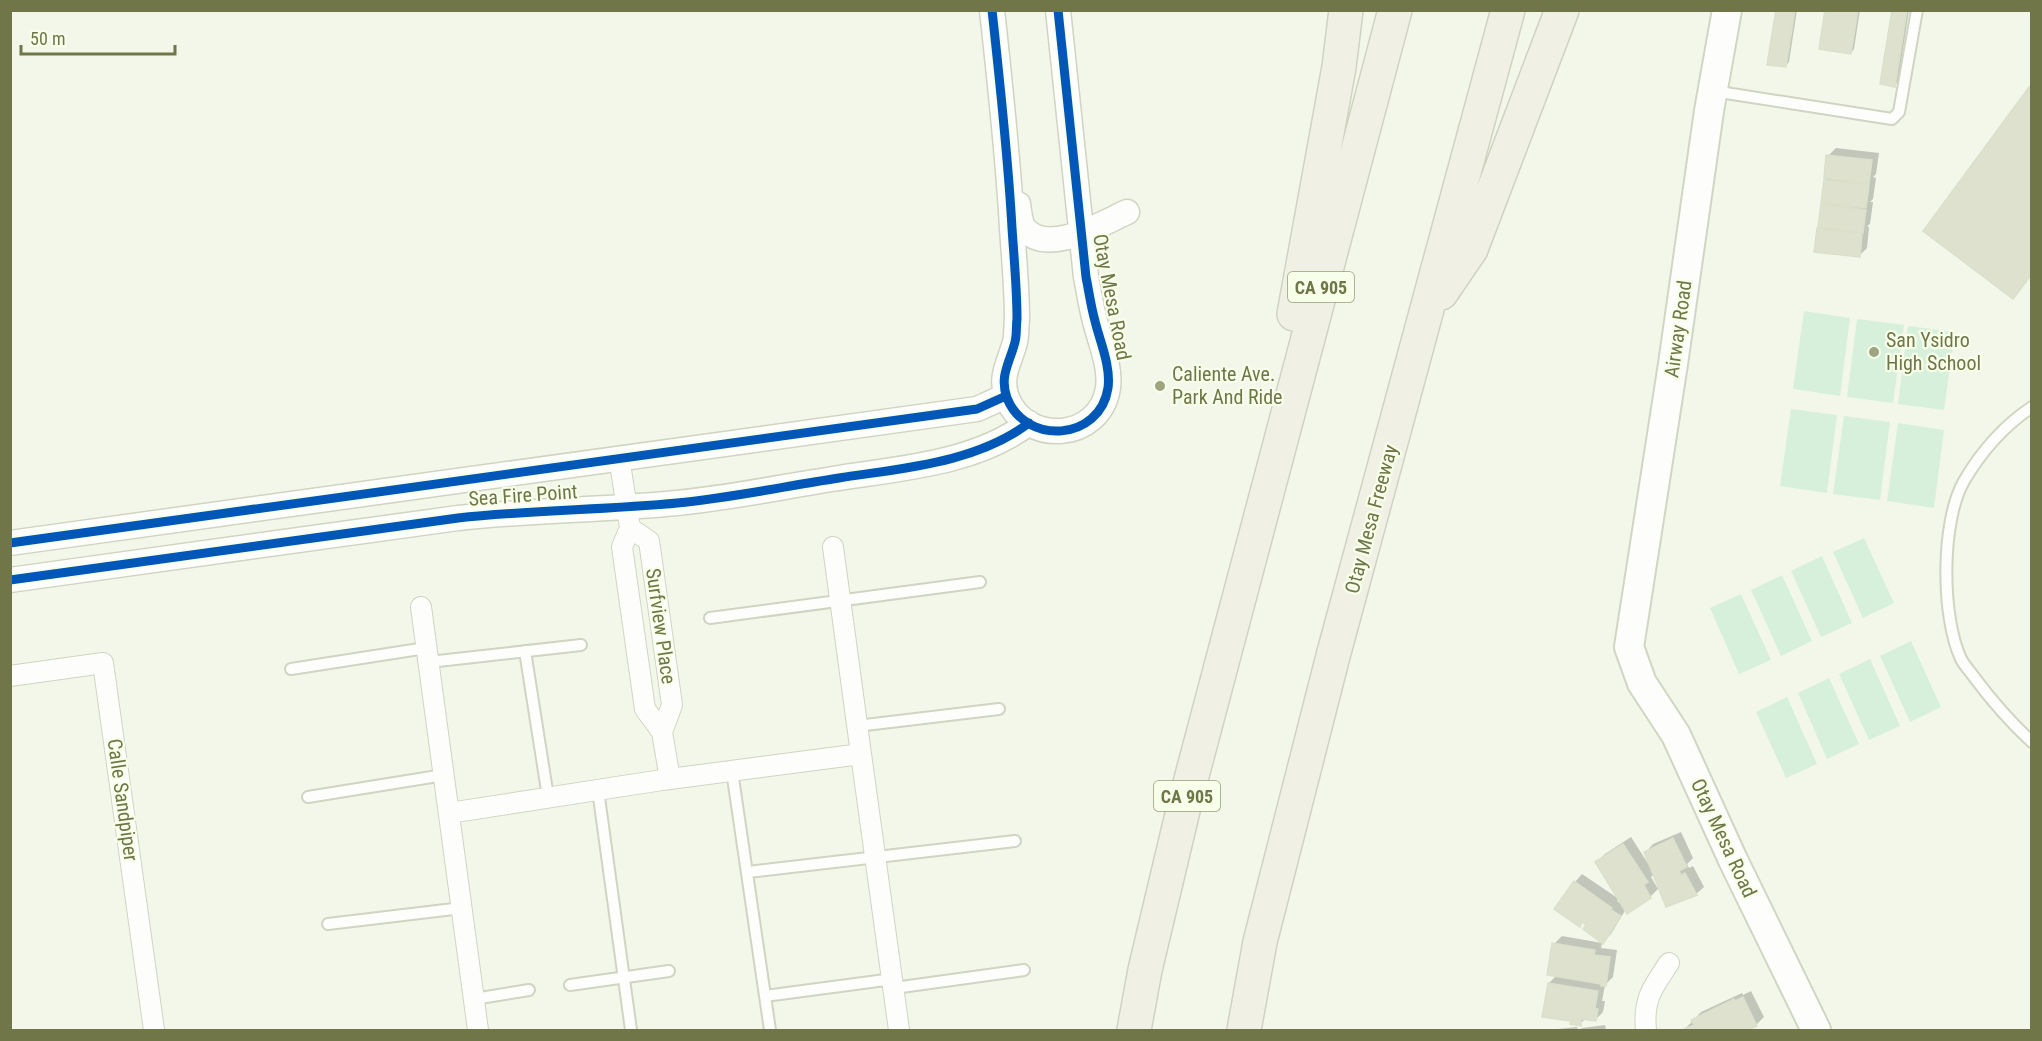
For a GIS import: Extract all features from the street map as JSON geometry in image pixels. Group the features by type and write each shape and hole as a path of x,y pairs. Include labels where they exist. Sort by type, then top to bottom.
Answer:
{"highway":[{"path":"1247,564 1339,67 1346,10"},
{"name":"CA 905","path":"1134,1030 1145,970 1185,802 1395,10"},
{"name":"Otay Mesa Freeway","path":"1244,1030 1260,942 1333,656 1508,10"},
{"path":"1428,311 1471,249 1562,10"}],"main road":[{"name":"Airway Road","path":"1629,647 1727,10"},
{"name":"Otay Mesa Road","path":"1629,647 1642,683 1676,735 1733,860 1816,1030"}],"street":[{"path":"992,10 1008,161 1017,316 1015,342 1004,376 1006,396"},
{"name":"Otay Mesa Road","path":"1006,396 1011,407 1029,423 1054,432 1072,431 1088,422 1098,411 1108,390 1105,355 1094,320 1086,277 1058,10"},
{"path":"1008,161 1022,226 1030,234 1046,239 1061,239 1081,233 1127,212 1090,201 1076,189"},
{"name":"Sea Fire Point","path":"10,543 977,409 1006,396"},
{"name":"Sea Fire Point","path":"10,580 458,518 627,517 678,503 943,460 982,450 1016,433 1029,423"},
{"name":"Surfview Place","path":"619,458 627,517 622,547 645,709 662,732 670,779"},
{"name":"Surfview Place","path":"627,517 649,541 672,705 662,732"},
{"path":"833,547 899,1030"},
{"path":"421,607 478,1030"},
{"name":"Calle Sandpiper","path":"10,676 103,663 154,1030"},
{"path":"449,813 670,779 861,754"},
{"path":"1646,1030 1645,1014 1652,988 1669,963"}],"lane":[{"path":"1713,91 1892,120 1899,112 1917,10"},
{"path":"2031,407 2015,418 1987,449 1963,482 1950,524 1946,584 1949,618 1961,659 2005,717 2031,742"},
{"path":"710,618 980,582"},
{"path":"291,669 428,655 525,651 581,645"},
{"path":"525,651 548,797"},
{"path":"857,726 999,709"},
{"path":"732,771 770,1030"},
{"path":"308,797 444,775"},
{"path":"598,790 631,1030"},
{"path":"748,872 1015,841"},
{"path":"328,924 462,908"},
{"path":"765,996 1024,970"},
{"path":"570,985 669,971"},
{"path":"474,999 530,990"}],"green space":[{"path":"1804,311 1850,318 1840,396 1793,389"},
{"path":"1857,319 1904,325 1893,403 1847,397"},
{"path":"1908,326 1955,332 1944,410 1898,404"},
{"path":"1791,409 1837,415 1827,493 1780,486"},
{"path":"1844,416 1890,422 1880,500 1833,494"},
{"path":"1898,423 1944,430 1934,508 1887,501"},
{"path":"1864,538 1894,603 1863,618 1833,552"},
{"path":"1822,556 1852,623 1821,637 1791,571"},
{"path":"1782,575 1812,641 1781,656 1751,590"},
{"path":"1741,594 1771,660 1739,674 1710,608"},
{"path":"1911,641 1941,707 1910,722 1880,656"},
{"path":"1870,659 1900,726 1869,740 1839,674"},
{"path":"1829,678 1859,744 1827,759 1798,693"},
{"path":"1787,697 1817,764 1786,778 1756,712"}],"building":[{"path":"1776,10 1795,10 1786,67 1767,65"},
{"path":"1825,10 1858,10 1851,54 1819,49"},
{"path":"1892,10 1907,10 1895,87 1880,84"},
{"path":"2032,83 2032,274 2013,299 1923,231"},
{"path":"1826,155 1872,160 1869,184 1824,178"},
{"path":"1824,180 1869,185 1866,208 1821,203"},
{"path":"1821,204 1866,210 1863,233 1818,227"},
{"path":"1817,228 1862,234 1860,257 1814,252"},
{"path":"1673,838 1687,867 1679,871 1681,875 1685,873 1697,895 1666,907 1644,852"},
{"path":"1623,844 1648,882 1644,885 1651,898 1627,914 1595,862"},
{"path":"1574,881 1621,916 1603,944 1583,929 1586,925 1582,922 1580,927 1554,909"},
{"path":"1552,943 1595,950 1594,955 1610,957 1606,986 1547,975"},
{"path":"1548,983 1598,991 1595,1008 1598,1009 1596,1021 1581,1019 1581,1026 1570,1024 1571,1021 1542,1017"},
{"path":"1743,997 1757,1026 1748,1030 1682,1030 1694,1025 1691,1020 1734,999 1735,1001"}],"cycle path":[{"path":"992,10 1006,146 1017,296 1016,336 1006,369 1005,390 1016,414 1030,424 1045,430 1062,431 1078,427 1092,419 1102,406 1109,380 1086,277 1058,10"},
{"path":"10,543 977,409 1006,396"},
{"path":"10,580 458,518 650,505 738,495 938,462 986,447 1029,423"}],"place":[{"name":"San Ysidro High School","path":"1874,352"},
{"name":"Caliente Ave. Park And Ride","path":"1160,386"}]}
